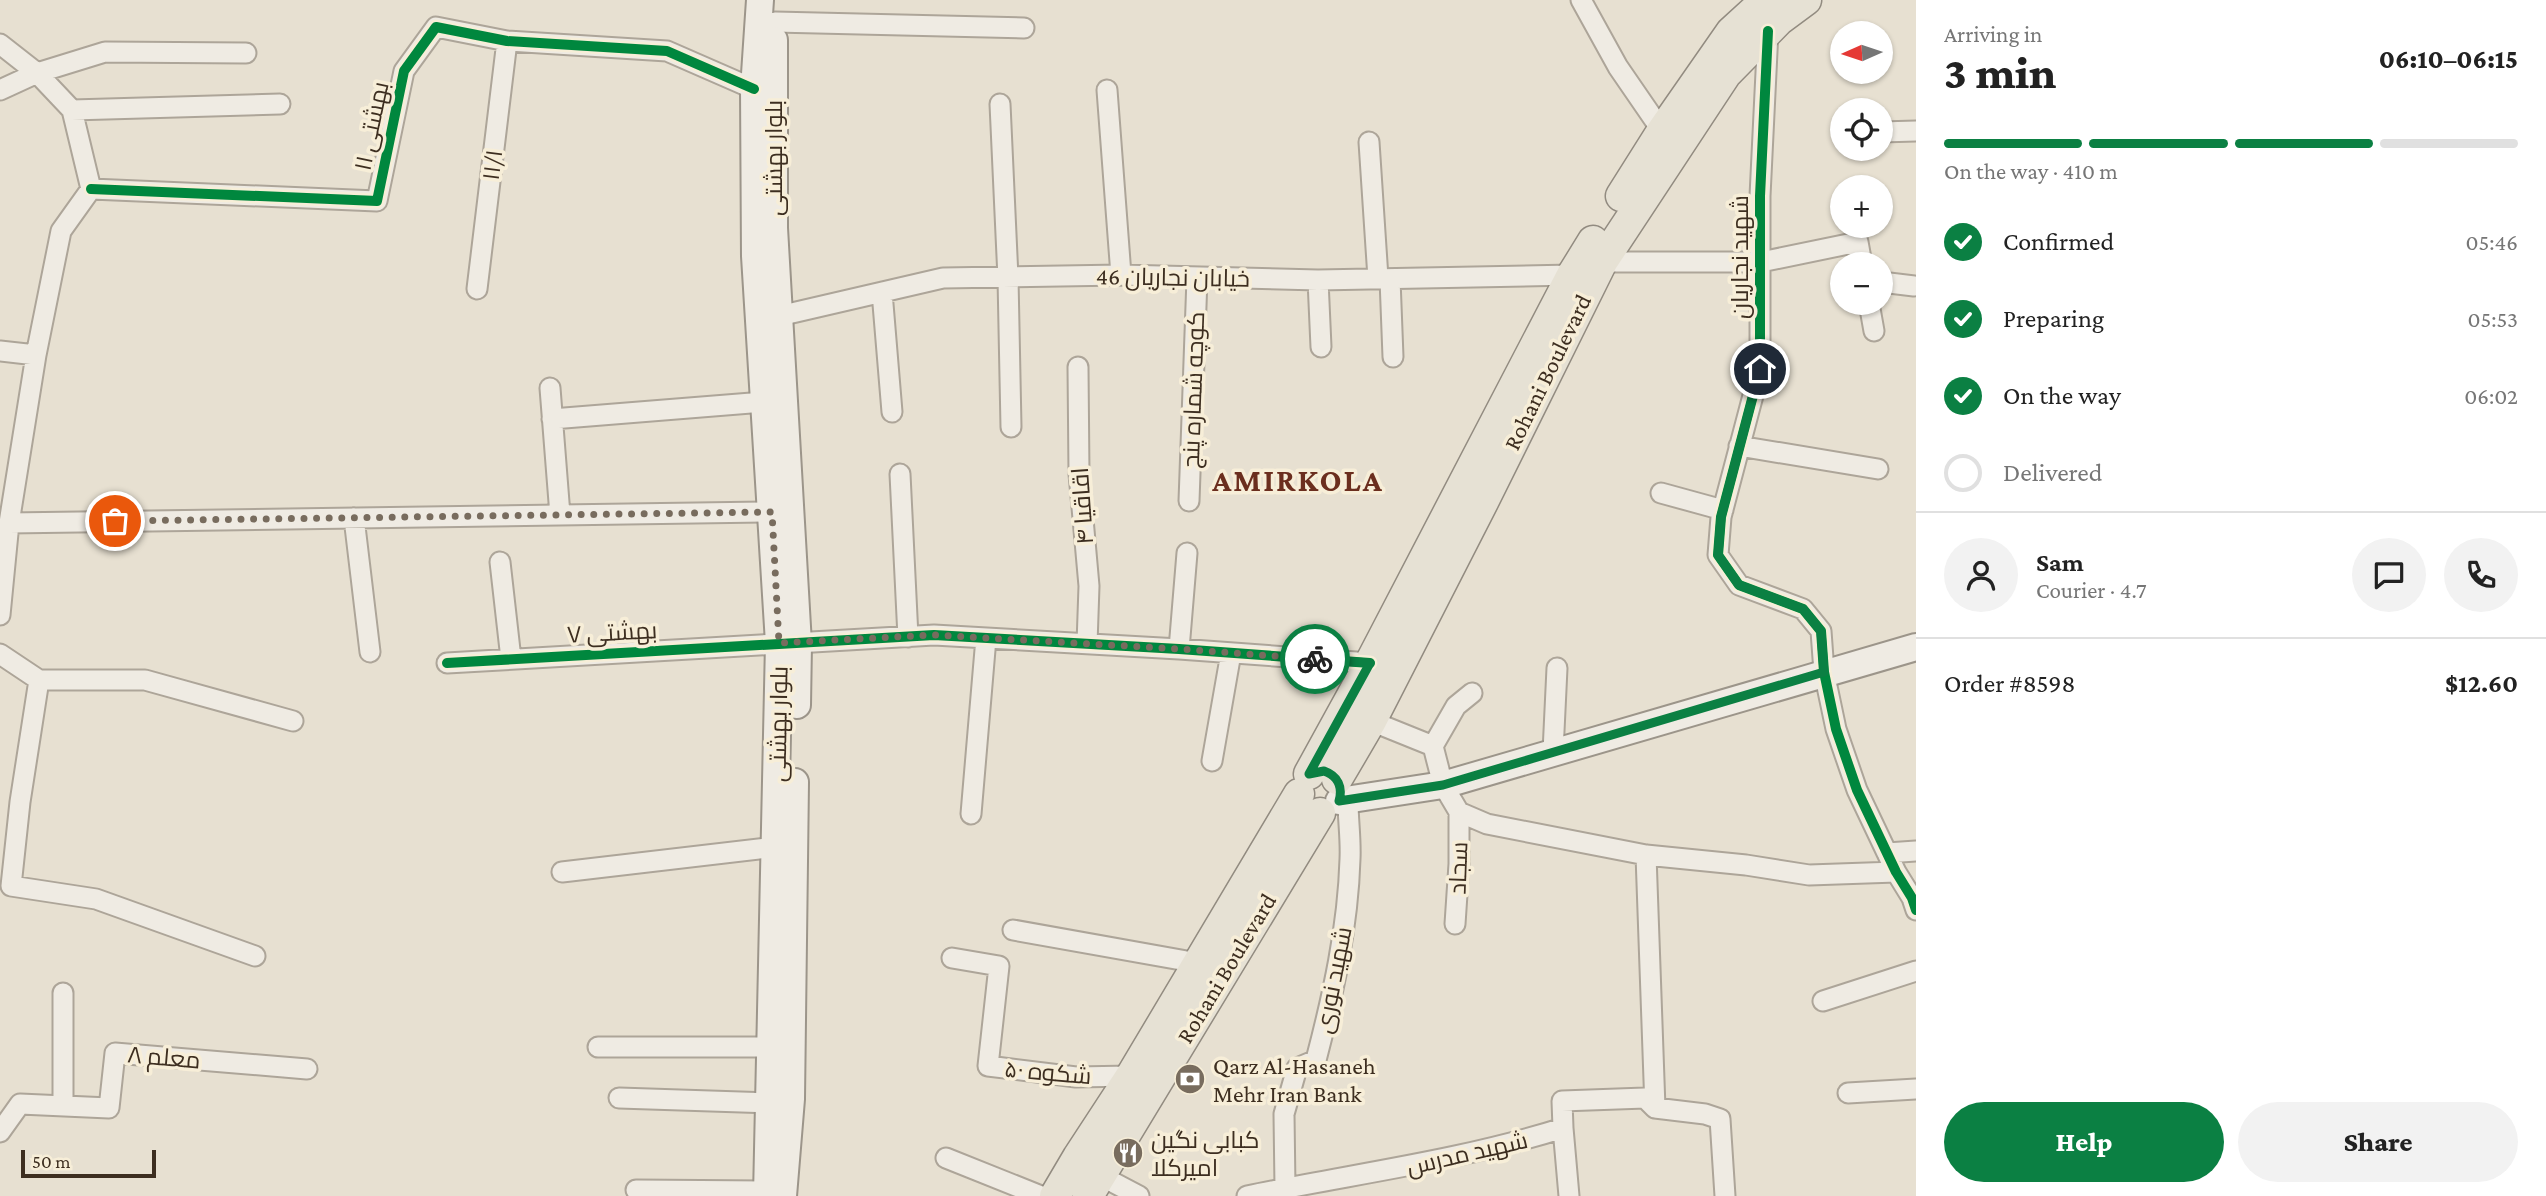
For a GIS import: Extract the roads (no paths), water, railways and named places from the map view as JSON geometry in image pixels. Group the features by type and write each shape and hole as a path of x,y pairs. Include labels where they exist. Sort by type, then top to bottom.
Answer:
{"main road":[{"name":"Rohani Boulevard","path":"1131,1076 1198,963 1325,794 1370,663 1572,275 1662,131 1731,32 1763,9 1806,0"},
{"name":"بلوار بهشتی","path":"770,7 754,89 755,256 769,317 789,644 783,923 771,1047 769,1103 772,1194"},
{"name":"بلوار بهشتی","path":"770,7 774,228 764,402 772,512 789,644 776,847 783,923 792,1099 772,1194"},
{"name":"Rohani Boulevard","path":"1095,1186 1325,794 1371,721 1601,262 1726,74 1763,9"},
{"path":"1325,794 1443,785 1916,647"},
{"path":"1055,1196 1131,1076"}],"street":[{"path":"1581,0 1618,67 1662,131"},
{"path":"770,7 1024,29"},
{"name":"شهید نجاریان","path":"1763,9 1760,369 1723,510 1718,555 1739,585 1803,609 1821,631 1824,672 1836,729 1857,790 1896,872 1912,898 1916,911"},
{"name":"بهشتی ۱۱","path":"90,189 377,201 404,71 436,27 507,41 667,51 754,89"},
{"name":"۱۱/۱","path":"477,289 507,41"},
{"path":"0,44 37,74 72,110 90,189 61,231 36,355 9,523 0,615"},
{"path":"0,90 37,74 105,52 246,53"},
{"path":"1107,90 1121,275"},
{"path":"72,110 280,104"},
{"path":"1000,104 1011,427"},
{"path":"1893,132 1916,131"},
{"path":"1369,142 1393,357"},
{"path":"1601,262 1761,262 1858,243 1860,252"},
{"name":"خیابان نجاریان 46","path":"769,317 943,278 1121,275 1318,280 1572,275"},
{"name":"کوچه شماره پنج","path":"1189,501 1197,278"},
{"path":"1318,280 1321,347"},
{"path":"1893,283 1914,286"},
{"path":"882,292 891,412"},
{"path":"1871,315 1874,331"},
{"path":"0,351 36,355"},
{"name":"اقاقیا ۴","path":"1078,368 1079,474 1089,586 1087,644"},
{"path":"550,388 560,515"},
{"path":"552,419 764,402"},
{"path":"1739,446 1878,469"},
{"path":"900,474 908,637"},
{"path":"1661,493 1723,510"},
{"path":"9,523 772,512"},
{"path":"354,518 370,652"},
{"path":"1179,649 1187,553"},
{"path":"500,562 511,659"},
{"name":"بهشتی ۷","path":"447,663 934,635 1370,663"},
{"path":"971,814 986,638"},
{"path":"1212,761 1231,653"},
{"path":"0,654 39,680 145,680 293,721"},
{"path":"1553,752 1557,668"},
{"path":"39,680 20,802 11,886 96,899 254,956"},
{"path":"1472,692 1456,706 1433,746 1443,785 1459,811 1487,824 1646,855 1746,865 1810,875 1896,872"},
{"path":"1371,721 1433,746"},
{"name":"شهید نوری","path":"1285,1188 1284,1114 1297,1068 1316,1060 1345,921 1350,858 1325,794"},
{"name":"سجاد","path":"1455,924 1459,811"},
{"path":"562,872 776,847"},
{"path":"1887,853 1916,851"},
{"path":"1646,855 1656,1108"},
{"path":"1013,930 1198,963"},
{"name":"شکوه ۵۰","path":"953,958 999,966 988,1066 1076,1077 1131,1076"},
{"path":"1823,1000 1916,971"},
{"path":"63,993 63,1106"},
{"path":"598,1047 771,1047"},
{"name":"معلم ۸","path":"0,1132 20,1104 109,1108 115,1054 307,1069"},
{"path":"1848,1093 1916,1089"},
{"path":"619,1098 769,1103"},
{"path":"1569,1196 1562,1101 1645,1098 1656,1108 1705,1114 1720,1119 1725,1196"},
{"name":"شهید مدرس","path":"1247,1196 1285,1188 1344,1187 1404,1168 1521,1142 1563,1128"},
{"path":"946,1158 1041,1196"},
{"path":"1095,1186 1139,1196"},
{"path":"636,1190 772,1194"}],"place":[{"name":"Qarz Al-Hasaneh Mehr Iran Bank","path":"1190,1079"},
{"name":"کبابی نگین امیرکلا","path":"1128,1153"}],"district":[{"name":"AMIRKOLA","path":"1298,480"}]}
